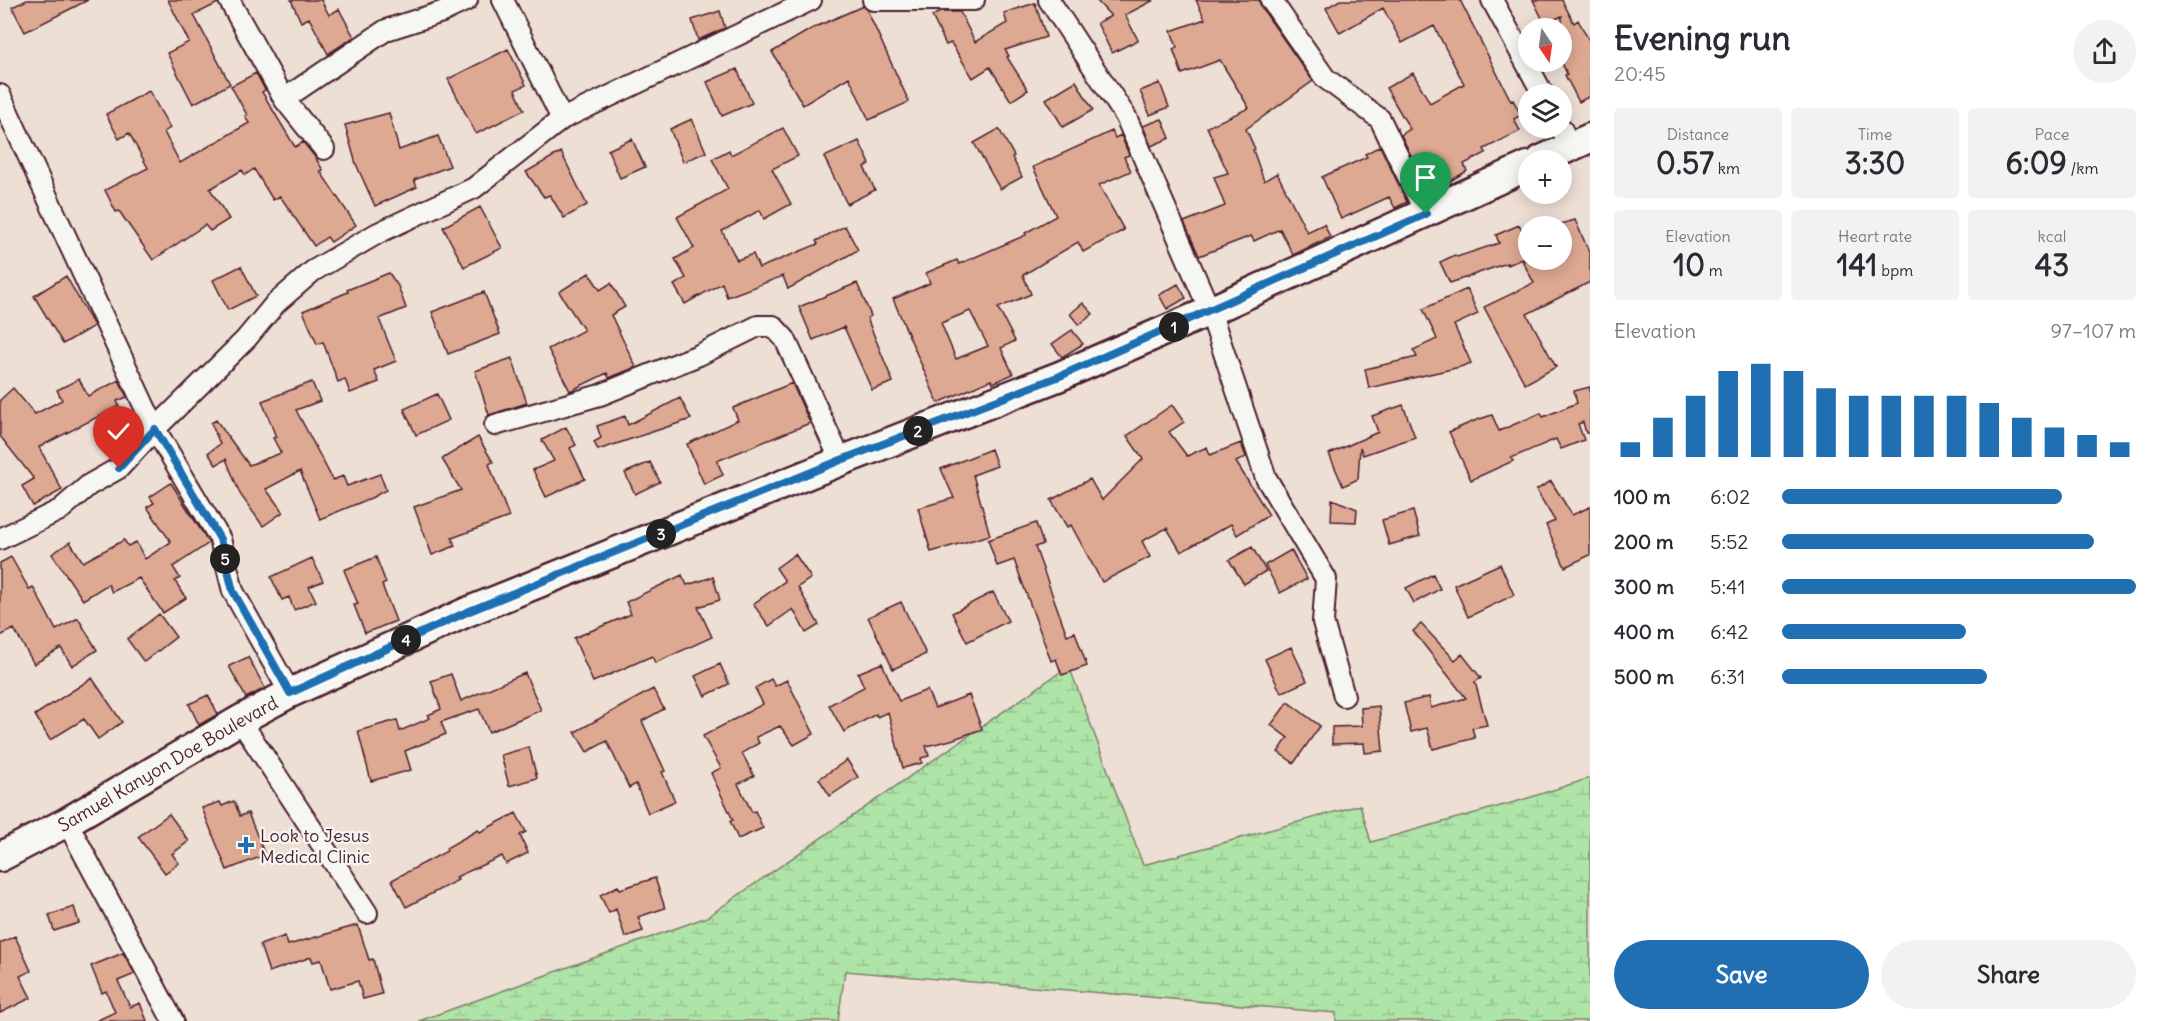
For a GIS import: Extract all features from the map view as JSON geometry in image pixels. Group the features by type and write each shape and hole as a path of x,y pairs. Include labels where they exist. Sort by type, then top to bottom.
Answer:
{"street":[{"path":"229,0 284,99 324,149"},
{"path":"284,99 386,30 442,12 467,0"},
{"path":"503,0 562,120"},
{"path":"0,539 60,510 89,485 119,468 246,339 275,304 314,271 378,233 474,188 562,120 811,0"},
{"path":"873,0 974,0"},
{"path":"1049,0 1126,117 1210,311 1266,478 1326,579 1323,622 1344,696"},
{"path":"1271,0 1325,78 1380,119 1426,214"},
{"path":"1492,0 1538,84"},
{"path":"0,95 155,429 220,539 233,591 290,693"},
{"path":"1555,150 1574,137"},
{"name":"Samuel Kanyon Doe Boulevard","path":"0,857 67,822 290,693 467,612 841,460 1060,376 1210,311 1518,171"},
{"path":"495,425 600,395 699,355 758,326 773,326 784,339 841,460"},
{"path":"240,720 367,913"},
{"path":"67,822 173,1021"}],"green space":[{"path":"1069,666 1143,865 1360,805 1371,842 1522,800 1590,778 1590,1021 1336,1021 1336,1013 845,971 838,1021 419,1021 707,917"}],"building":[{"path":"27,0 88,0 25,32 12,7"},
{"path":"168,0 217,0 218,3 194,15 230,84 193,104 167,53 189,42"},
{"path":"291,0 321,0 329,15 339,9 354,37 328,54 309,18 301,22"},
{"path":"1096,0 1154,0 1125,15 1138,40 1112,53 1097,23 1111,16"},
{"path":"1196,0 1259,0 1261,7 1313,81 1246,129 1255,149 1253,150 1264,181 1277,173 1307,232 1324,224 1330,237 1293,255 1280,229 1254,241 1251,236 1199,256 1184,222 1225,206 1214,177 1228,173 1207,127 1249,108 1220,60 1182,74 1173,49 1177,47 1171,31 1205,19"},
{"path":"1340,0 1460,0 1511,101 1513,100 1518,109 1518,117 1514,119 1518,132 1484,149 1486,153 1464,164 1467,171 1450,181 1451,183 1428,190 1401,135 1410,129 1386,88 1413,73 1430,103 1464,84 1434,26 1402,43 1383,8 1340,33 1326,8"},
{"path":"1533,0 1562,0 1571,18 1562,18 1562,16 1542,18"},
{"path":"1035,3 1046,37 1005,50 1028,90 1011,101 990,67 973,78 951,43 946,45 932,16 940,12 960,12 975,42 1007,23 1004,13"},
{"path":"863,6 867,10 909,102 869,120 849,77 803,105 772,52 811,29"},
{"path":"720,11 725,28 698,40 692,20"},
{"path":"1572,19 1574,23 1578,20 1590,42 1590,96 1579,102 1572,84 1570,84 1565,75 1566,72 1572,72"},
{"path":"508,49 526,85 515,90 524,110 476,134 448,79"},
{"path":"737,69 752,103 722,116 707,82"},
{"path":"256,73 265,90 262,92 295,147 303,142 315,157 323,170 320,171 356,225 331,242 327,237 314,246 280,196 273,200 254,169 245,175 242,170 210,189 229,219 210,231 205,225 153,260 119,211 116,212 105,190 148,168 129,133 119,139 106,114 149,91 170,128 164,132 180,163 249,123 231,86"},
{"path":"1076,81 1093,110 1063,127 1046,99"},
{"path":"1160,83 1169,107 1150,115 1140,91"},
{"path":"389,113 399,150 438,136 450,166 414,180 417,187 375,206 356,164 345,125"},
{"path":"692,119 706,152 683,162 670,129"},
{"path":"1162,119 1170,138 1151,146 1143,126"},
{"path":"783,128 798,156 772,169 791,204 764,219 760,210 722,231 737,260 753,254 759,268 818,244 816,241 845,226 858,250 788,289 783,276 727,297 722,283 685,304 674,285 686,278 675,259 694,248 677,217 728,189 712,159 729,150 731,155"},
{"path":"999,129 1014,156 1012,157 1022,177 1000,189 974,143"},
{"path":"1112,131 1115,138 1121,135 1129,155 1124,157 1131,171 1099,185 1124,230 1083,252 1078,242 1023,275 1031,294 998,308 1015,341 1001,348 1013,374 993,383 991,380 938,403 893,299 930,283 926,273 957,260 959,264 1026,235 1025,233 1056,216 1033,167","holes":["970,311 988,346 956,359 941,323"]},
{"path":"632,139 645,167 620,178 608,150"},
{"path":"859,141 870,164 864,167 875,190 847,204 824,157"},
{"path":"1380,146 1407,202 1395,208 1389,197 1341,219 1322,177 1367,157 1365,154"},
{"path":"561,152 587,205 564,218 550,195 544,197 526,172"},
{"path":"480,207 502,248 464,267 443,227"},
{"path":"1575,220 1590,254 1590,282 1527,314 1556,367 1525,384 1484,307 1534,283 1527,270 1572,270 1572,221"},
{"path":"1518,225 1518,260 1450,283 1440,262 1455,255 1457,257 1499,243 1496,235"},
{"path":"241,266 256,296 228,310 213,280"},
{"path":"389,273 398,286 406,308 379,319 396,361 374,370 379,382 350,393 345,379 338,382 323,342 317,344 303,311"},
{"path":"589,273 600,290 611,283 625,307 611,315 636,367 609,378 607,373 570,391 548,349 584,330 559,292"},
{"path":"66,276 94,326 63,344 34,296"},
{"path":"857,283 871,316 867,318 893,382 872,390 844,327 813,340 799,307"},
{"path":"1178,284 1186,298 1167,309 1159,295"},
{"path":"1467,289 1478,314 1454,325 1471,363 1369,388 1365,369 1417,357 1413,350 1437,339 1423,309"},
{"path":"484,292 500,334 448,354 432,312"},
{"path":"1083,303 1093,314 1079,325 1070,314"},
{"path":"1072,330 1083,344 1062,357 1052,344"},
{"path":"512,358 527,403 489,415 475,371"},
{"path":"79,379 88,396 119,380 127,397 117,401 119,406 39,447 62,490 33,506 22,486 34,479 0,436 0,400 13,388 35,414 62,400 57,390"},
{"path":"312,382 320,401 296,410 333,480 343,476 347,486 380,474 386,490 320,519 300,471 266,489 283,512 263,526 240,494 226,459 216,465 208,453 220,444 211,423 216,420 249,465 281,453 273,438 276,437 262,401"},
{"path":"792,383 810,423 717,461 723,475 704,484 687,444 738,420 733,408"},
{"path":"1590,387 1590,433 1586,433 1583,422 1578,424 1584,440 1561,449 1556,439 1511,458 1513,461 1471,480 1449,432 1492,415 1499,431 1541,413 1543,417 1577,403 1574,391"},
{"path":"437,394 449,420 416,435 404,409"},
{"path":"680,398 691,419 598,450 594,442 601,438 597,426 625,416 628,425"},
{"path":"1172,405 1184,422 1169,432 1187,456 1207,447 1210,455 1241,443 1246,457 1236,462 1269,515 1237,535 1231,524 1181,552 1167,528 1142,541 1150,557 1102,582 1071,525 1067,527 1051,500 1090,479 1102,500 1143,459 1127,436"},
{"path":"1403,405 1415,437 1363,455 1360,447 1358,479 1343,486 1329,454 1378,432 1372,416"},
{"path":"566,427 576,445 570,448 585,479 546,497 533,470 554,461 542,440"},
{"path":"478,437 493,462 489,464 509,517 452,538 455,546 432,555 414,507 461,490 442,459"},
{"path":"991,449 997,466 973,475 990,535 931,552 918,508 954,498 941,469"},
{"path":"650,462 660,482 635,494 625,473"},
{"path":"1551,481 1572,515 1590,507 1590,555 1565,567 1546,525 1555,521 1536,490"},
{"path":"171,483 209,543 173,567 180,578 175,581 186,598 163,613 139,578 112,592 108,584 83,600 52,554 70,542 83,562 124,540 128,546 136,542 145,559 171,542 147,507 154,503 150,497"},
{"path":"1332,499 1357,509 1356,522 1331,521"},
{"path":"1413,511 1420,536 1389,545 1382,520"},
{"path":"1036,523 1043,544 1035,547 1067,635 1075,632 1087,666 1062,675 1056,659 1051,661 1014,560 997,566 988,540"},
{"path":"1252,547 1266,571 1244,584 1229,560"},
{"path":"1291,550 1307,579 1280,593 1265,565"},
{"path":"795,554 811,578 798,587 819,625 806,633 793,609 769,626 753,604 785,581 776,568"},
{"path":"11,557 29,589 33,587 56,630 78,618 97,650 72,666 61,648 34,664 14,629 0,636 0,563"},
{"path":"376,557 386,583 382,585 396,621 365,633 354,605 358,604 344,570"},
{"path":"312,558 323,581 309,587 316,601 294,610 289,597 282,600 271,577"},
{"path":"1500,564 1514,595 1468,617 1454,585"},
{"path":"1433,574 1440,589 1414,603 1406,588"},
{"path":"682,575 687,585 713,577 720,600 698,607 712,637 655,663 652,656 593,682 574,638 631,614 626,602"},
{"path":"993,592 1008,621 967,642 952,613"},
{"path":"901,602 926,654 893,669 868,617"},
{"path":"159,614 176,637 144,662 127,639"},
{"path":"1421,624 1455,660 1462,654 1481,678 1475,682 1487,725 1472,728 1475,738 1433,749 1427,728 1411,732 1404,703 1429,697 1431,708 1466,698 1413,631"},
{"path":"1291,647 1307,681 1281,693 1265,659"},
{"path":"248,657 265,688 246,698 229,666"},
{"path":"882,663 899,701 927,690 935,708 969,695 982,729 926,746 929,756 921,758 922,763 903,768 888,712 877,717 876,714 844,732 829,705 864,687 858,673"},
{"path":"720,664 729,684 705,696 695,676"},
{"path":"525,673 541,710 489,732 479,709 441,722 446,734 405,751 411,770 371,781 358,731 397,720 400,731 430,718 428,715 441,709 431,681 451,674 461,701"},
{"path":"92,678 122,722 98,739 84,719 50,740 35,715"},
{"path":"771,679 775,686 787,680 814,734 794,745 780,726 756,737 759,743 742,753 754,776 738,784 763,828 738,839 730,821 733,820 711,773 721,768 703,736 763,704 755,688"},
{"path":"653,689 664,709 642,721 665,771 662,772 675,801 648,813 636,784 629,788 607,741 587,752 575,732"},
{"path":"208,695 218,714 199,725 189,704"},
{"path":"1288,702 1320,726 1294,763 1278,752 1288,738 1271,725"},
{"path":"1379,706 1383,751 1365,753 1364,743 1332,744 1332,727 1362,726 1361,708"},
{"path":"529,747 537,778 509,786 501,755"},
{"path":"847,760 858,777 830,796 819,779"},
{"name":"Look to Jesus Medical Clinic","path":"234,801 240,816 248,813 265,855 227,870 202,808 220,802 222,806"},
{"path":"516,813 526,832 520,835 528,853 506,864 502,856 456,877 458,880 406,907 392,880 447,851 446,848 478,830 480,832"},
{"path":"169,814 189,841 172,854 179,863 165,873 138,837"},
{"path":"655,878 665,908 638,917 643,931 625,937 616,909 609,913 600,895 618,886 620,889"},
{"path":"74,907 79,923 54,931 49,915"},
{"path":"358,925 369,960 373,959 382,994 363,999 358,981 330,989 321,960 313,962 311,957 269,972 260,945 285,936 288,945"},
{"path":"15,936 31,971 20,976 31,998 0,1013 0,943"},
{"path":"123,953 135,974 118,981 130,1007 140,1003 147,1021 96,1021 115,1012 106,991 102,993 91,966"}],"place":[{"name":"Look to Jesus Medical Clinic","path":"246,845"}],"route":[{"path":"119,468 155,429 220,539 233,591 290,693 467,612 841,460 1060,376 1426,214"}]}
